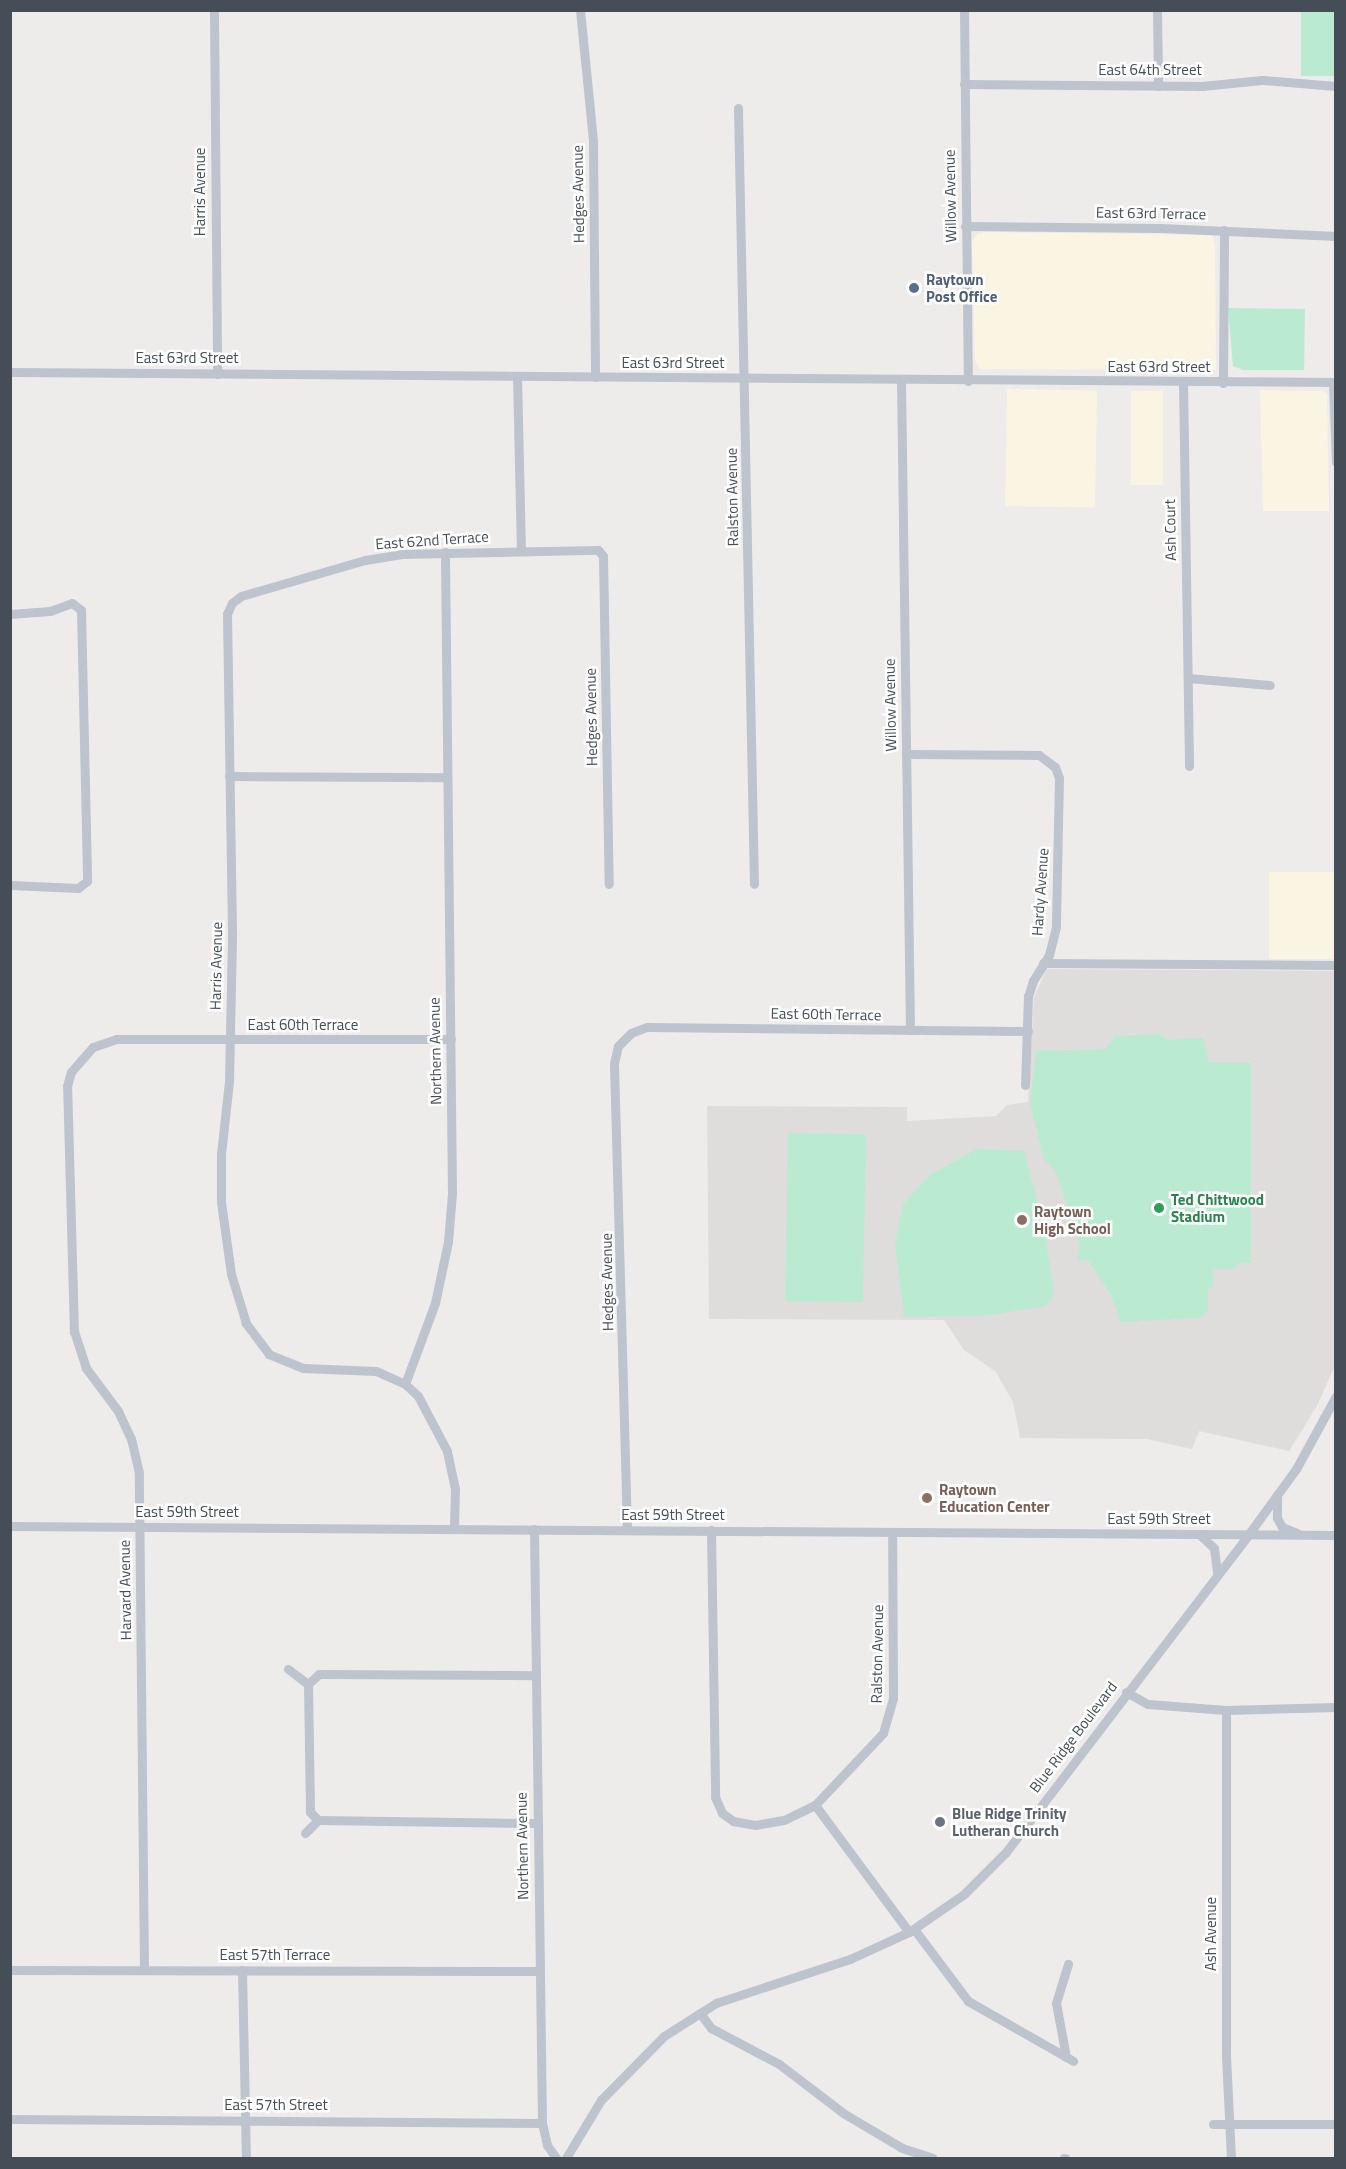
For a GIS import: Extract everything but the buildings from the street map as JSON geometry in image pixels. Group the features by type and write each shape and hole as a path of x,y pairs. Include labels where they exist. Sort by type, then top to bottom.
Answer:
{"street":[{"name":"Harris Avenue","path":"214,10 217,374"},
{"name":"Hedges Avenue","path":"580,10 593,141 595,377"},
{"name":"Willow Avenue","path":"964,10 968,381"},
{"path":"1157,10 1158,86"},
{"name":"East 64th Street","path":"964,84 1158,86 1262,80 1335,86"},
{"name":"Ralston Avenue","path":"738,108 754,884"},
{"name":"East 63rd Terrace","path":"965,226 1224,230 1335,236"},
{"path":"1223,383 1224,230"},
{"name":"East 63rd Street","path":"10,372 1223,383 1334,382"},
{"path":"517,376 521,550"},
{"name":"Willow Avenue","path":"901,380 910,1030"},
{"name":"Ash Court","path":"1183,382 1189,766"},
{"path":"1334,382 1335,462"},
{"name":"Hedges Avenue","path":"598,550 603,556 609,884"},
{"name":"East 62nd Terrace","path":"237,600 365,560 445,552 598,550"},
{"name":"Northern Avenue","path":"405,1384 435,1303 448,1242 451,1039 445,552"},
{"name":"Harris Avenue","path":"237,600 227,614 229,1040 221,1202 233,1283 252,1331 269,1354 285,1363 376,1371 405,1384"},
{"path":"10,614 76,604 81,610 85,885 78,888 10,885"},
{"path":"1188,678 1270,686"},
{"name":"Hardy Avenue","path":"906,754 1039,755 1055,767 1060,786 1056,927 1049,955 1028,996 1025,1086"},
{"path":"229,776 446,777"},
{"path":"1043,963 1335,965"},
{"name":"East 60th Terrace","path":"626,1038 647,1027 1028,1031"},
{"name":"Hedges Avenue","path":"626,1038 618,1046 614,1063 627,1530"},
{"name":"East 60th Terrace","path":"87,1052 116,1039 451,1039"},
{"name":"Harvard Avenue","path":"87,1052 71,1072 68,1086 72,1315 86,1368 118,1411 131,1439 139,1473 144,1970"},
{"path":"405,1384 429,1410 447,1451 455,1489 454,1529"},
{"name":"Blue Ridge Boulevard","path":"566,2158 619,2078 664,2036 716,2003 849,1959 912,1930 964,1894 1006,1852 1248,1534 1296,1469 1335,1396"},
{"path":"1277,1495 1277,1518 1282,1527 1302,1535"},
{"name":"East 59th Street","path":"10,1526 1335,1536"},
{"name":"Northern Avenue","path":"534,1529 542,2122 547,2145 555,2158"},
{"path":"711,1530 718,1806 733,1821 755,1824 784,1820 815,1805 968,2001 1070,2059 1056,2003 1068,1964"},
{"name":"Ralston Avenue","path":"815,1805 863,1758 890,1717 892,1532"},
{"path":"1198,1534 1214,1548 1217,1574"},
{"path":"288,1670 308,1684"},
{"path":"535,1675 318,1674 308,1684 310,1812 318,1820 537,1823"},
{"path":"1126,1692 1148,1704 1226,1710 1335,1707"},
{"name":"Ash Avenue","path":"1226,1710 1226,2056 1231,2158"},
{"path":"306,1833 318,1820"},
{"name":"East 57th Terrace","path":"10,1970 539,1971"},
{"path":"242,1970 246,2158"},
{"path":"700,2013 711,2028 779,2064 843,2113 902,2148 932,2158"},
{"name":"East 57th Street","path":"10,2119 542,2122"},
{"path":"1213,2124 1335,2124"}],"shaded area":[{"path":"985,232 1212,235 1215,246 1216,370 980,369 975,360 972,242 978,234"},
{"path":"1007,389 1097,391 1095,508 1005,506"},
{"path":"1260,390 1323,391 1327,395 1329,511 1263,511"},
{"path":"1131,391 1163,391 1163,485 1131,485"},
{"path":"1269,872 1335,872 1335,959 1269,959"},
{"name":"Raytown High School","path":"1046,969 1335,971 1336,1363 1318,1404 1289,1451 1199,1431 1192,1449 1147,1439 1020,1438 1013,1402 996,1372 964,1350 944,1320 709,1319 707,1106 907,1107 907,1121 996,1116 1007,1105 1028,1102 1034,998"}],"green space":[{"path":"1301,11 1335,11 1335,76 1301,76"},
{"path":"1228,308 1305,309 1304,370 1243,370 1233,366"},
{"name":"Ted Chittwood Stadium","path":"1158,1034 1168,1040 1203,1038 1209,1062 1251,1063 1251,1263 1238,1263 1235,1269 1213,1269 1213,1287 1208,1288 1208,1310 1200,1318 1120,1322 1111,1295 1087,1259 1077,1261 1080,1245 1055,1170 1044,1159 1030,1104 1036,1051 1105,1049 1116,1036"},
{"path":"788,1133 866,1134 863,1302 785,1301"},
{"path":"977,1149 1024,1151 1045,1233 1054,1294 1045,1306 984,1316 904,1317 895,1244 903,1204 930,1175"}],"place":[{"name":"Raytown Post Office","path":"914,288"},
{"name":"Ted Chittwood Stadium","path":"1159,1208"},
{"name":"Raytown High School","path":"1022,1220"},
{"name":"Raytown Education Center","path":"927,1498"},
{"name":"Blue Ridge Trinity Lutheran Church","path":"940,1822"}]}
